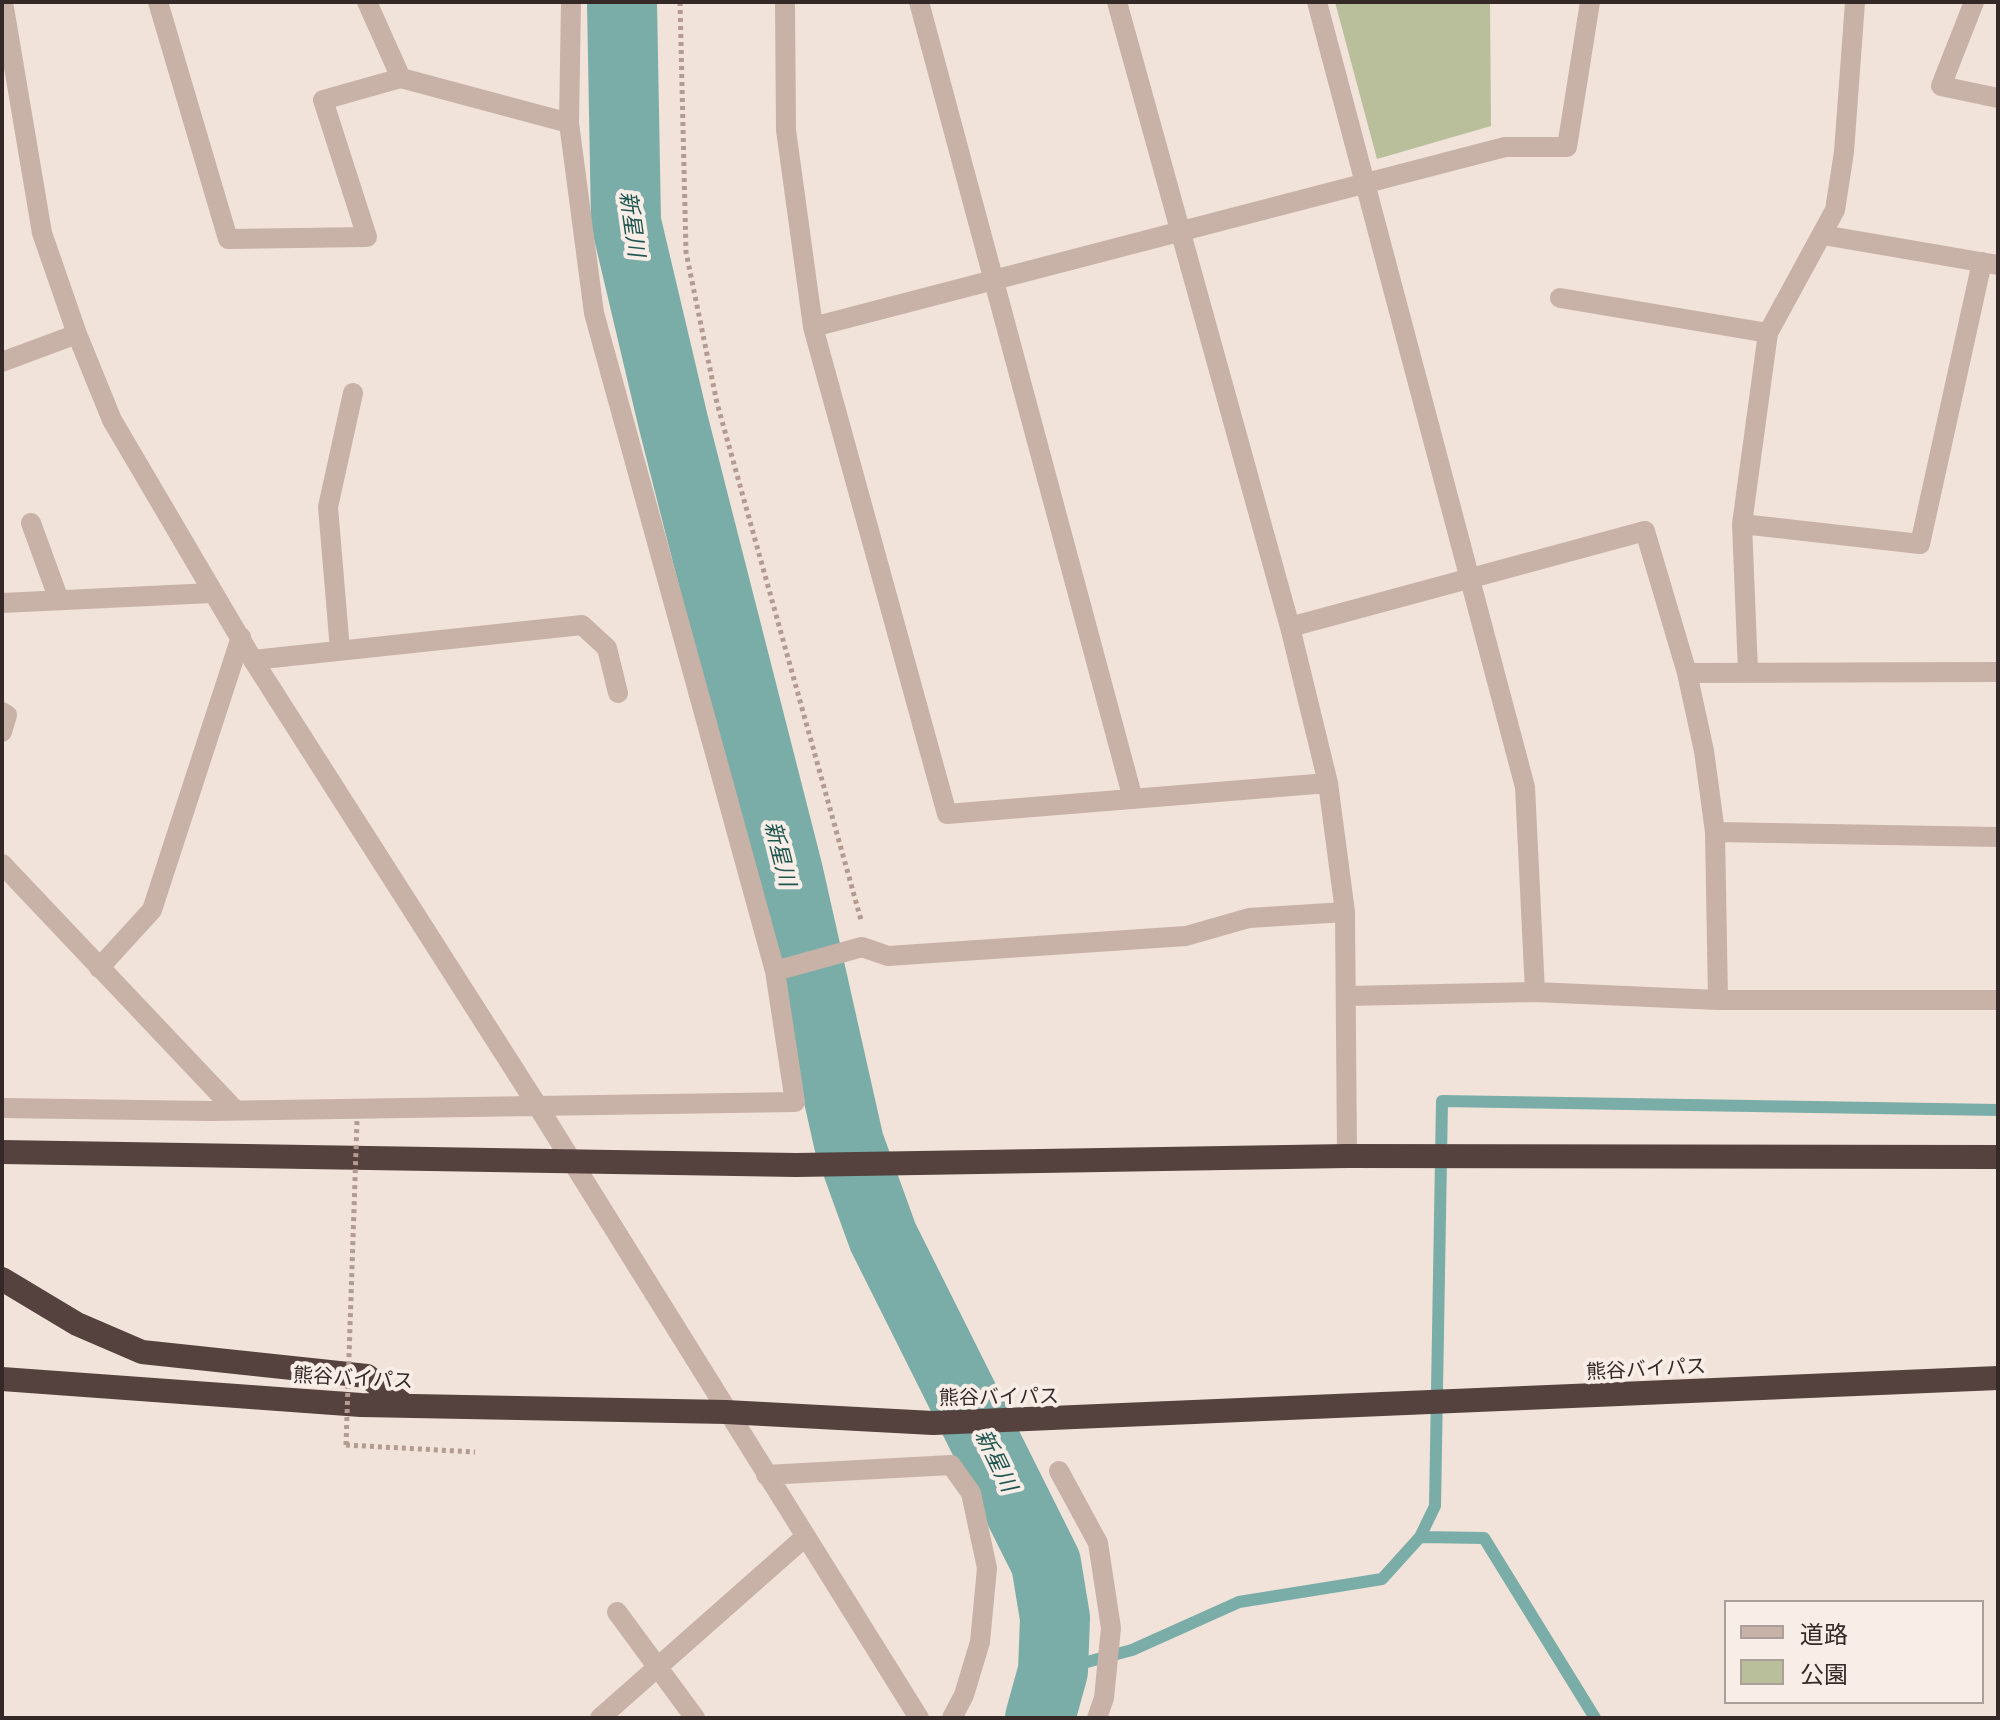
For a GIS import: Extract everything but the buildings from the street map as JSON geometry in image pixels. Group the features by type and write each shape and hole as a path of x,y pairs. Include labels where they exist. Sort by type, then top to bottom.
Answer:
{"highway":[{"path":"2,1152 796,1165 1347,1156 1998,1157"},
{"path":"2,1279 77,1324 142,1352 367,1376 404,1405"},
{"name":"熊谷バイパス","path":"2,1379 404,1405 726,1412 933,1423 1044,1421 1998,1378"}],"street":[{"path":"3,2 42,233 77,334 112,420 253,660 537,1105 919,1718"},
{"path":"158,2 228,239 367,237 323,100 401,78 569,123"},
{"path":"367,2 401,78"},
{"path":"2,1108 235,1110 795,1102 776,971 594,313 569,123 571,2"},
{"path":"785,2 786,130 813,327 947,814 1328,783"},
{"path":"919,2 1133,799"},
{"path":"1117,2 1290,627 1328,783 1345,912 1347,1156"},
{"path":"1317,2 1525,787 1535,992"},
{"path":"813,327 1505,147 1567,147 1590,2"},
{"path":"1748,671 1742,524 1768,333 1835,210 1844,152 1855,2"},
{"path":"1974,2 1941,86 1998,98"},
{"path":"1742,524 1920,544 1990,264 1823,235"},
{"path":"1560,298 1768,333"},
{"path":"2,362 77,334"},
{"path":"340,650 328,507 353,393"},
{"path":"31,523 59,600"},
{"path":"1290,627 1645,531 1687,673 1704,751 1715,832 1718,1000"},
{"path":"2,603 212,593"},
{"path":"253,660 582,625 607,648 618,693"},
{"path":"99,968 152,910 241,637"},
{"path":"1687,673 1998,672"},
{"path":"2,712 7,715 2,732"},
{"path":"1715,832 1998,837"},
{"path":"2,864 235,1110"},
{"path":"776,971 862,947 888,956 1186,936 1249,918 1345,912"},
{"path":"1347,996 1535,992 1718,1000 1998,1000"},
{"path":"766,1475 951,1465 971,1493 987,1568 980,1642 964,1695 952,1718"},
{"path":"1059,1471 1098,1543 1111,1628 1105,1683 1097,1718"},
{"path":"600,1718 805,1537"},
{"path":"617,1612 695,1718"}],"path":[{"path":"680,2 686,252 717,403 862,924"},
{"path":"357,1121 346,1445 475,1452"}],"green space":[{"path":"1335,2 1490,2 1491,126 1377,159"}],"waterway":[{"name":"新星川","path":"622,2 626,222 673,421 788,872 849,1143 883,1237 1046,1563 1055,1618 1053,1671 1040,1718"},
{"path":"1053,1671 1132,1650 1239,1602 1382,1579 1420,1537 1435,1506 1442,1101 1998,1110"},
{"path":"1420,1537 1484,1538 1595,1718"}]}
